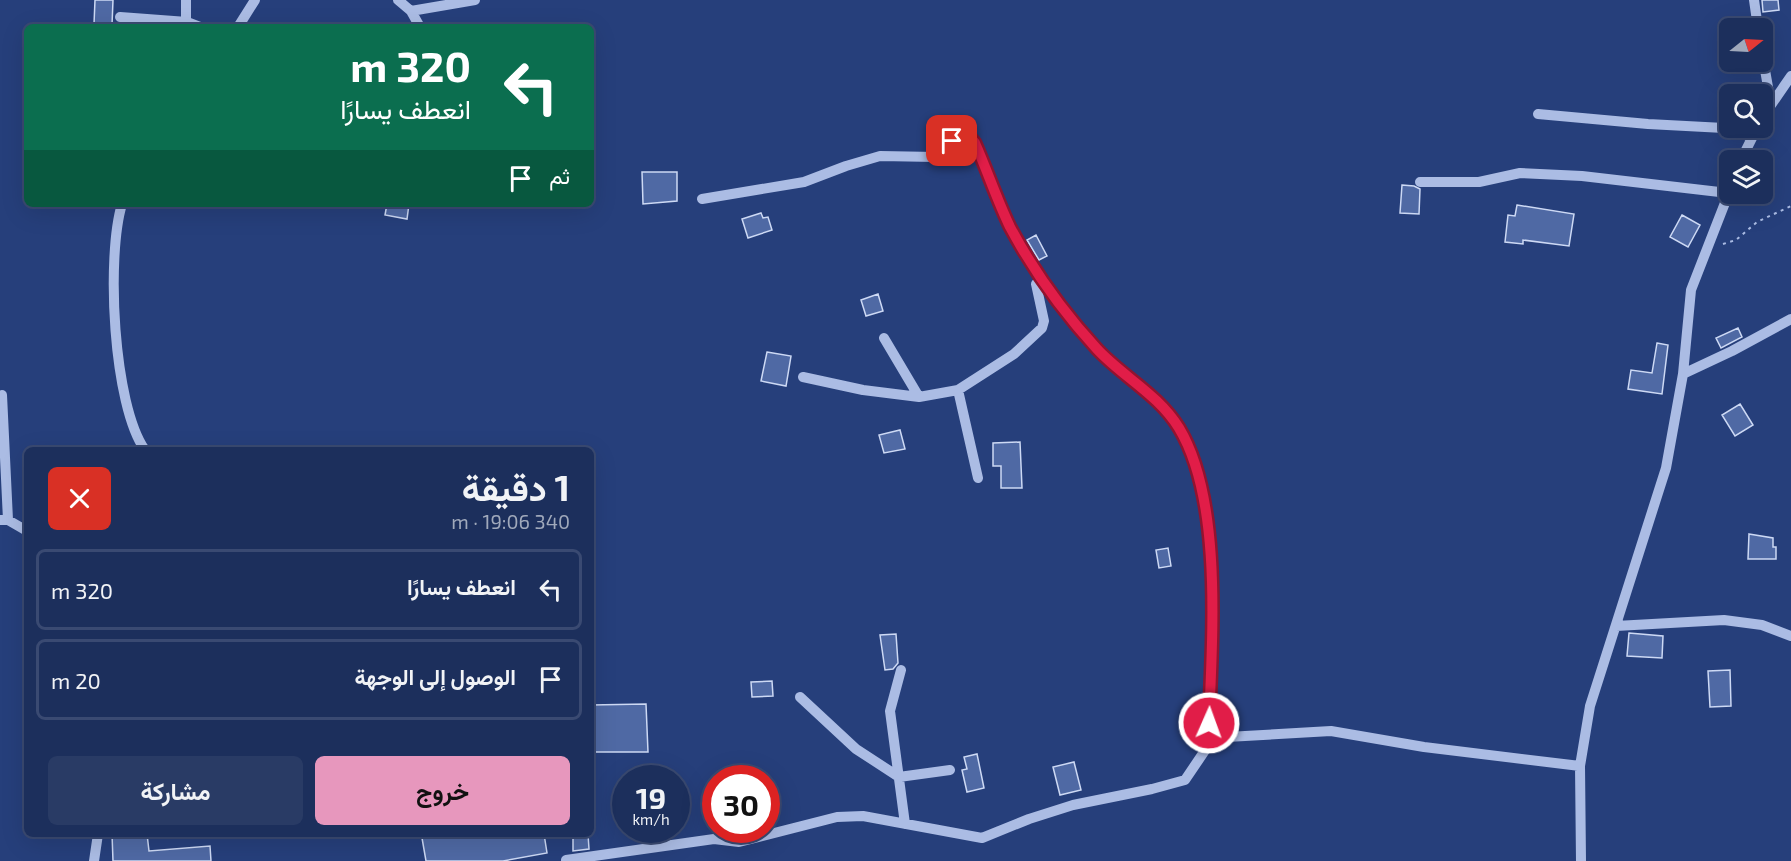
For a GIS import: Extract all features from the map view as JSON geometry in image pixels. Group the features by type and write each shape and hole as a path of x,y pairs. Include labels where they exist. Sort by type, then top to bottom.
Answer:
{"street":[{"path":"186,0 186,24"},
{"path":"240,24 255,0"},
{"path":"398,0 411,11 418,24"},
{"path":"411,11 475,0"},
{"path":"1754,0 1757,18"},
{"path":"120,17 178,24"},
{"path":"1773,101 1791,76"},
{"path":"1538,114 1719,128"},
{"path":"702,199 804,182 880,156 936,157 946,151 954,133 960,130 966,132 975,143 1010,226 1041,278 1098,350 1148,391 1179,428 1197,472 1206,511 1210,545 1212,654 1208,746"},
{"path":"1420,182 1479,182 1520,173 1582,176 1719,190"},
{"path":"1581,861 1580,766 1590,706 1666,468 1683,374 1691,290 1724,204"},
{"path":"122,207 114,274 114,307 124,400 138,441 143,447"},
{"path":"803,377 863,390 919,397 958,390 1014,354 1042,328 1044,321 1036,293 1036,284 1041,278"},
{"path":"1683,374 1791,319"},
{"path":"884,338 919,397"},
{"path":"958,390 978,477"},
{"path":"2,394 4,520 24,530"},
{"path":"1616,626 1724,620 1762,625 1791,636"},
{"path":"901,670 890,711 905,824"},
{"path":"800,697 856,749 899,777 950,770"},
{"path":"566,860 714,839 739,842 837,817 863,816 982,838 1029,819 1073,805 1185,780 1208,746 1227,737 1331,731 1436,748 1580,766"},
{"path":"94,861 98,837"}],"path":[{"path":"1712,239 1723,244 1736,240 1757,222 1791,207"}],"building":[{"path":"95,0 113,0 112,24 94,24"},
{"path":"1762,0 1778,0 1779,10 1763,12"},
{"path":"642,172 677,172 677,201 643,204"},
{"path":"1402,185 1420,189 1419,214 1400,213"},
{"path":"1517,205 1574,214 1569,246 1523,240 1523,244 1505,242 1508,215 1515,216"},
{"path":"386,207 409,207 407,219 385,215"},
{"path":"761,213 763,218 768,217 772,230 748,238 742,219"},
{"path":"1682,215 1700,225 1688,247 1670,237"},
{"path":"1036,235 1047,256 1039,260 1027,240"},
{"path":"878,294 883,311 866,316 861,300"},
{"path":"1738,328 1742,337 1721,348 1716,338"},
{"path":"1657,343 1668,345 1662,394 1628,389 1631,370 1652,373"},
{"path":"767,352 791,356 786,386 761,381"},
{"path":"1740,404 1753,425 1735,436 1722,415"},
{"path":"900,430 905,449 884,453 879,435"},
{"path":"1020,442 1022,488 1001,488 1001,466 993,466 993,443"},
{"path":"1749,534 1773,538 1776,559 1748,559"},
{"path":"1168,548 1171,566 1159,568 1156,550"},
{"path":"1629,633 1663,636 1662,658 1627,656"},
{"path":"896,634 898,663 893,669 885,670 880,635"},
{"path":"1730,670 1731,706 1710,707 1708,671"},
{"path":"772,681 773,696 752,697 751,682"},
{"path":"646,704 648,752 594,752 594,705"},
{"path":"977,754 984,788 967,792 962,770 967,769 964,757"},
{"path":"1074,762 1081,790 1060,795 1053,767"},
{"path":"112,837 147,837 149,851 210,846 211,861 113,861"},
{"path":"544,837 547,853 503,861 426,861 422,838"},
{"path":"573,837 588,837 589,849 573,851"}],"route":[{"path":"952,141 954,133 960,130 966,132 975,143 1010,226 1041,278 1098,350 1148,391 1179,428 1197,472 1206,511 1210,545 1212,654 1209,723"}]}
